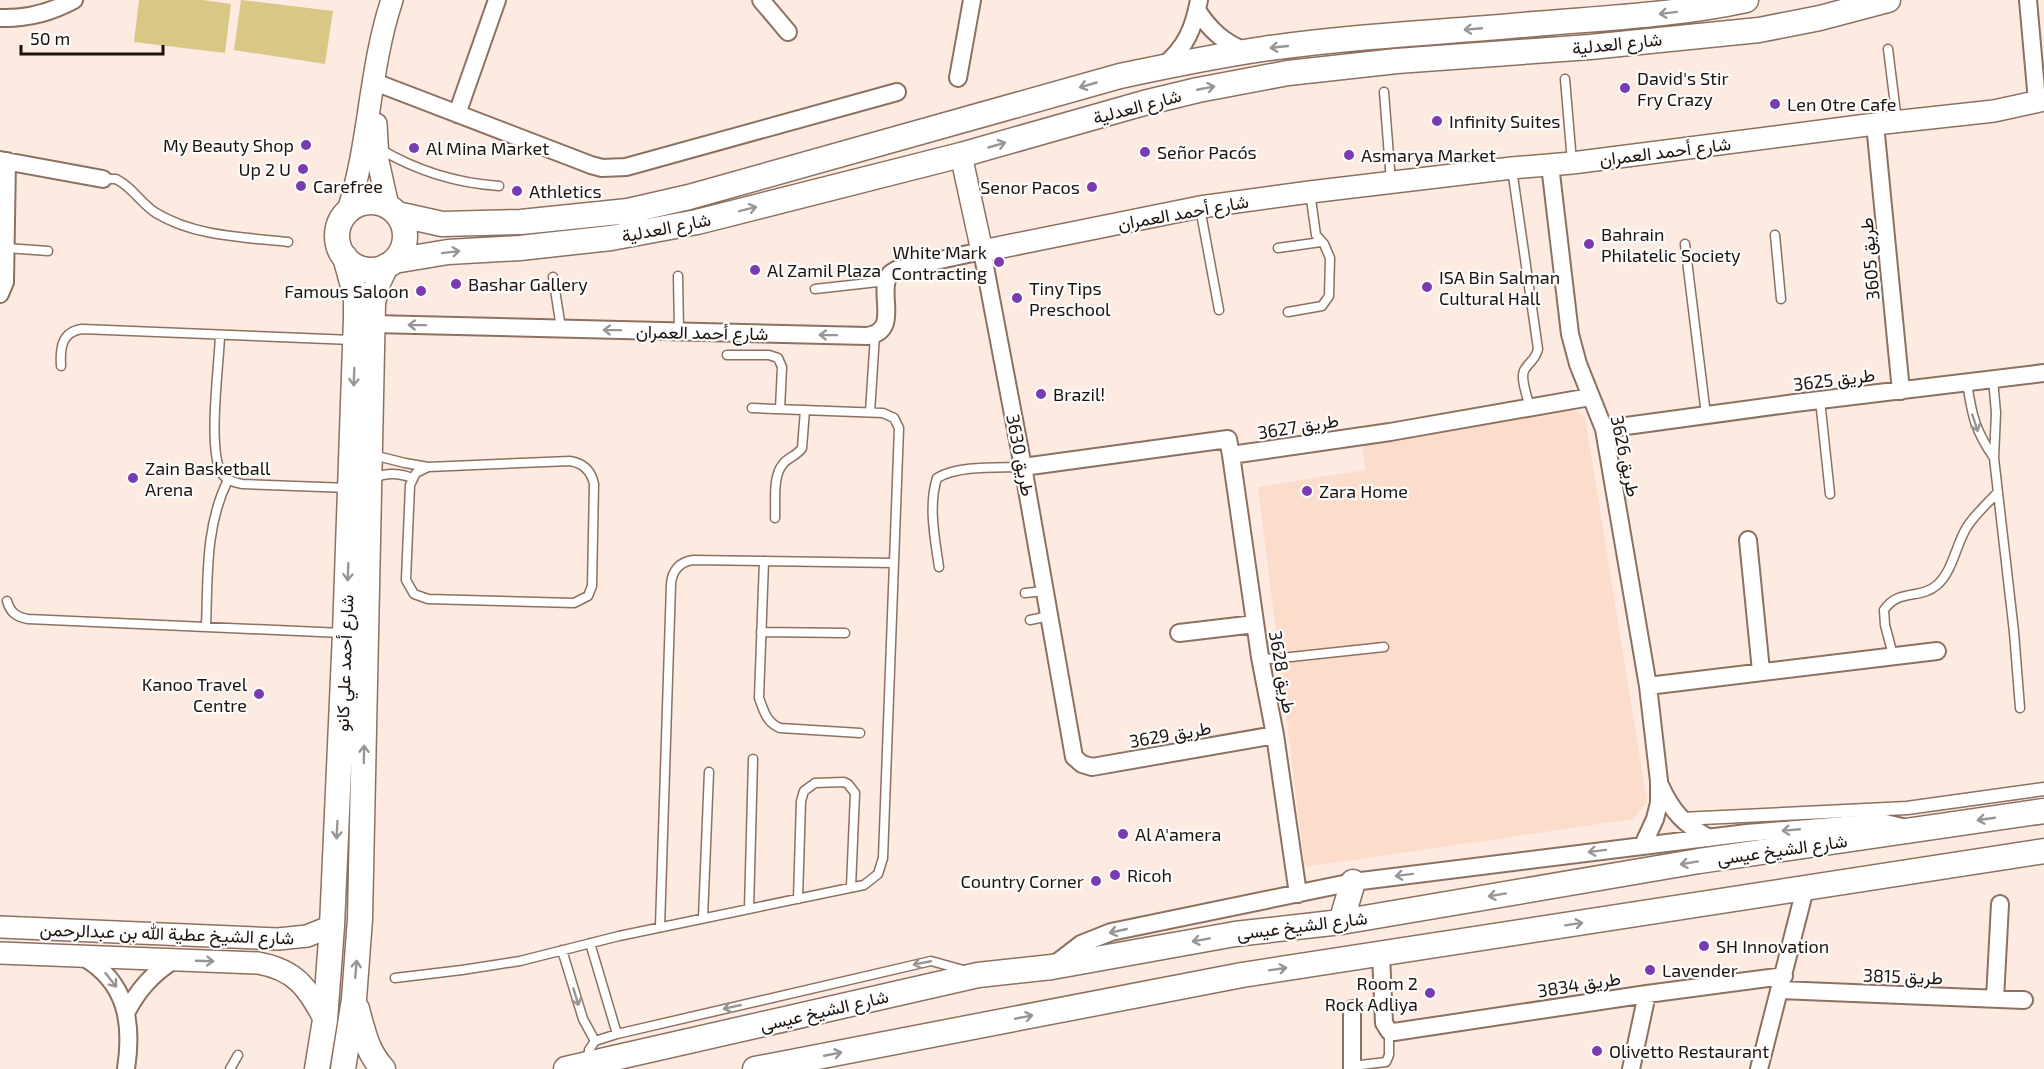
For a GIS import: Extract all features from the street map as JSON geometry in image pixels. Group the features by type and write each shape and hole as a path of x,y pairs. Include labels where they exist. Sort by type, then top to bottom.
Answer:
{"main road":[{"name":"شارع العدلية","path":"393,210 442,224 521,222 628,211 689,197 1120,76 1162,67 1247,52 1320,43 1653,14 1748,0"},
{"path":"1672,38 1691,25 1738,13 1743,10 1748,0"},
{"name":"شارع العدلية","path":"390,264 448,252 520,248 611,238 697,222 961,155 1166,98 1288,73 1397,61 1590,47 1759,30 1820,18 1888,0"},
{"path":"368,202 378,202 393,210 405,233 400,253 390,264 369,270 352,263 345,257 340,248 338,228 348,211 368,202"},
{"name":"شارع أحمد علي كانو","path":"343,1069 354,999 360,919 364,791 361,485 356,297 345,257"},
{"name":"شارع أحمد علي كانو","path":"317,1069 325,1020 332,926 345,633 361,485 371,454 373,303 377,285 390,264"},
{"path":"339,790 364,791"},
{"name":"شارع الشيخ عيسى","path":"583,1058 978,975 1052,967 1234,934 1341,922 1699,861 2044,810"},
{"path":"755,1069 1242,975 2044,851"},
{"path":"1341,922 1353,882"},
{"path":"354,999 367,1045 374,1059 383,1069"},
{"path":"308,1069 322,1043"}],"street":[{"path":"0,18 41,15 74,0"},
{"path":"348,211 362,163 372,84 380,42 392,0"},
{"path":"457,114 497,0"},
{"path":"761,0 788,32"},
{"path":"958,78 972,0"},
{"path":"2028,0 2041,100"},
{"path":"1198,5 1213,32 1234,47 1247,52"},
{"path":"1162,67 1186,42 1198,5"},
{"path":"372,84 591,165 614,168 637,164 897,92"},
{"path":"372,84 378,161 393,210"},
{"name":"شارع أحمد العمران","path":"887,281 890,273 898,268 1200,207 1391,182 1572,163 1994,111 2041,100"},
{"name":"طريق 3605","path":"1875,124 1901,391"},
{"name":"طريق 3630","path":"961,155 982,251 1023,467 1074,757"},
{"path":"0,294 5,282 4,161 103,179"},
{"name":"طريق 3626","path":"1550,165 1570,334 1578,364 1604,429 1648,686 1659,781 1657,813 1643,845"},
{"path":"876,335 885,322 887,281"},
{"name":"شارع أحمد العمران","path":"373,324 876,335"},
{"name":"طريق 3625","path":"1604,429 2044,373"},
{"name":"طريق 3627","path":"1231,456 1390,432 1590,397"},
{"path":"1023,467 1228,439 1231,456"},
{"name":"طريق 3628","path":"1231,456 1298,894"},
{"path":"1748,540 1761,670"},
{"path":"1179,633 1255,624"},
{"path":"1648,686 1761,670 1937,651"},
{"name":"طريق 3629","path":"1074,757 1092,772 1275,735"},
{"name":"طريق 3626","path":"1659,781 1667,801 1681,819 1709,838"},
{"path":"1681,819 1907,808 2044,789"},
{"path":"1052,967 1081,944 1111,932 1353,882 1709,838 1881,822 1911,830"},
{"path":"1759,1069 1805,889"},
{"path":"1995,999 2000,904"},
{"name":"شارع الشيخ عطية الله بن عبدالرحمن","path":"0,927 278,939 307,936 332,926"},
{"name":"شارع الشيخ عطية الله بن عبدالرحمن","path":"0,953 272,966 296,977 325,1020"},
{"path":"1381,954 1386,1027"},
{"path":"84,957 112,980 118,990 126,1013 126,1069"},
{"path":"126,1013 150,977 174,960"},
{"name":"طريق 3834","path":"1386,1027 1647,994 1782,983"},
{"name":"طريق 3815","path":"1782,983 2024,1000"},
{"path":"1631,1069 1647,994"},
{"path":"1352,1009 1352,1067"}],"lane":[{"path":"1888,49 1897,122"},
{"path":"1565,79 1572,163"},
{"path":"1384,92 1391,182"},
{"path":"377,147 435,175 466,183 499,186"},
{"path":"1512,168 1538,349 1522,374 1530,408"},
{"path":"103,179 116,179 154,212 181,225 215,234 288,242"},
{"path":"1288,312 1322,306 1330,290 1330,258 1328,251 1316,235 1310,192"},
{"path":"1200,207 1219,310"},
{"path":"1775,235 1781,299"},
{"path":"1278,248 1321,242"},
{"path":"1685,244 1706,415"},
{"path":"6,248 48,250"},
{"path":"678,276 679,331"},
{"path":"553,278 561,328"},
{"path":"815,289 887,281"},
{"path":"61,366 62,343 65,337 76,330 356,340"},
{"path":"870,412 876,335"},
{"path":"220,336 214,443 219,467 228,480 242,484 361,485 384,475 400,474 412,478"},
{"path":"727,355 770,355 778,358 782,367 780,409"},
{"path":"1993,380 1996,424 1994,458 2020,708"},
{"path":"1967,383 1974,423 1994,458"},
{"path":"1820,400 1830,494"},
{"path":"395,978 520,961 660,927 864,885 872,880 881,866 899,428 889,415 870,412 752,408"},
{"path":"775,518 777,478 783,464 802,448 805,410"},
{"path":"371,454 400,462 428,466 570,460 583,465 594,484 592,586 588,596 574,603 428,599 414,594 406,580 412,478 422,468 428,466"},
{"path":"939,567 934,531 933,498 937,478 975,469 1023,467"},
{"path":"206,627 210,535 217,506 228,480"},
{"path":"1893,656 1885,625 1884,610 1896,597 1925,592 1937,585 1968,524 1998,492"},
{"path":"660,927 672,578 677,567 687,561 894,563"},
{"path":"764,561 759,698 767,718 780,728 861,733"},
{"path":"1025,593 1045,591"},
{"path":"7,601 9,609 20,618 345,633"},
{"path":"1030,620 1049,616"},
{"path":"761,632 845,633"},
{"path":"1260,657 1272,659 1384,647"},
{"path":"749,909 753,759"},
{"path":"703,918 708,772"},
{"path":"798,899 801,801 804,791 815,783 844,782 855,793 852,887"},
{"path":"590,943 617,1034"},
{"path":"562,950 583,1019 583,1058"},
{"path":"583,1058 617,1034 931,961 978,975"},
{"path":"1352,1067 1386,1062 1389,1055 1386,1027"},
{"path":"230,1069 238,1054"}],"shaded area":[{"path":"139,0 202,0 231,4 225,53 134,42"},
{"path":"241,0 333,11 325,64 234,50"},
{"path":"1570,407 1585,417 1647,802 1633,819 1305,867 1258,487 1365,470 1362,443"}],"place":[{"name":"David's Stir Fry Crazy","path":"1625,88"},
{"name":"Len Otre Cafe","path":"1775,104"},
{"name":"Infinity Suites","path":"1437,121"},
{"name":"My Beauty Shop","path":"306,145"},
{"name":"Al Mina Market","path":"414,148"},
{"name":"Señor Pacós","path":"1145,152"},
{"name":"Asmarya Market","path":"1349,155"},
{"name":"Up 2 U","path":"303,169"},
{"name":"Carefree","path":"301,186"},
{"name":"Senor Pacos","path":"1092,187"},
{"name":"Athletics","path":"517,191"},
{"name":"Bahrain Philatelic Society","path":"1589,244"},
{"name":"White Mark Contracting","path":"999,262"},
{"name":"Al Zamil Plaza","path":"755,270"},
{"name":"Bashar Gallery","path":"456,284"},
{"name":"ISA Bin Salman Cultural Hall","path":"1427,287"},
{"name":"Famous Saloon","path":"421,291"},
{"name":"Tiny Tips Preschool","path":"1017,298"},
{"name":"Brazil!","path":"1041,394"},
{"name":"Zain Basketball Arena","path":"133,478"},
{"name":"Zara Home","path":"1307,491"},
{"name":"Kanoo Travel Centre","path":"259,694"},
{"name":"Al A'amera","path":"1123,834"},
{"name":"Ricoh","path":"1115,875"},
{"name":"Country Corner","path":"1096,881"},
{"name":"SH Innovation","path":"1704,946"},
{"name":"Lavender","path":"1650,970"},
{"name":"Room 2 Rock Adliya","path":"1430,993"},
{"name":"Olivetto Restaurant","path":"1597,1051"}]}
